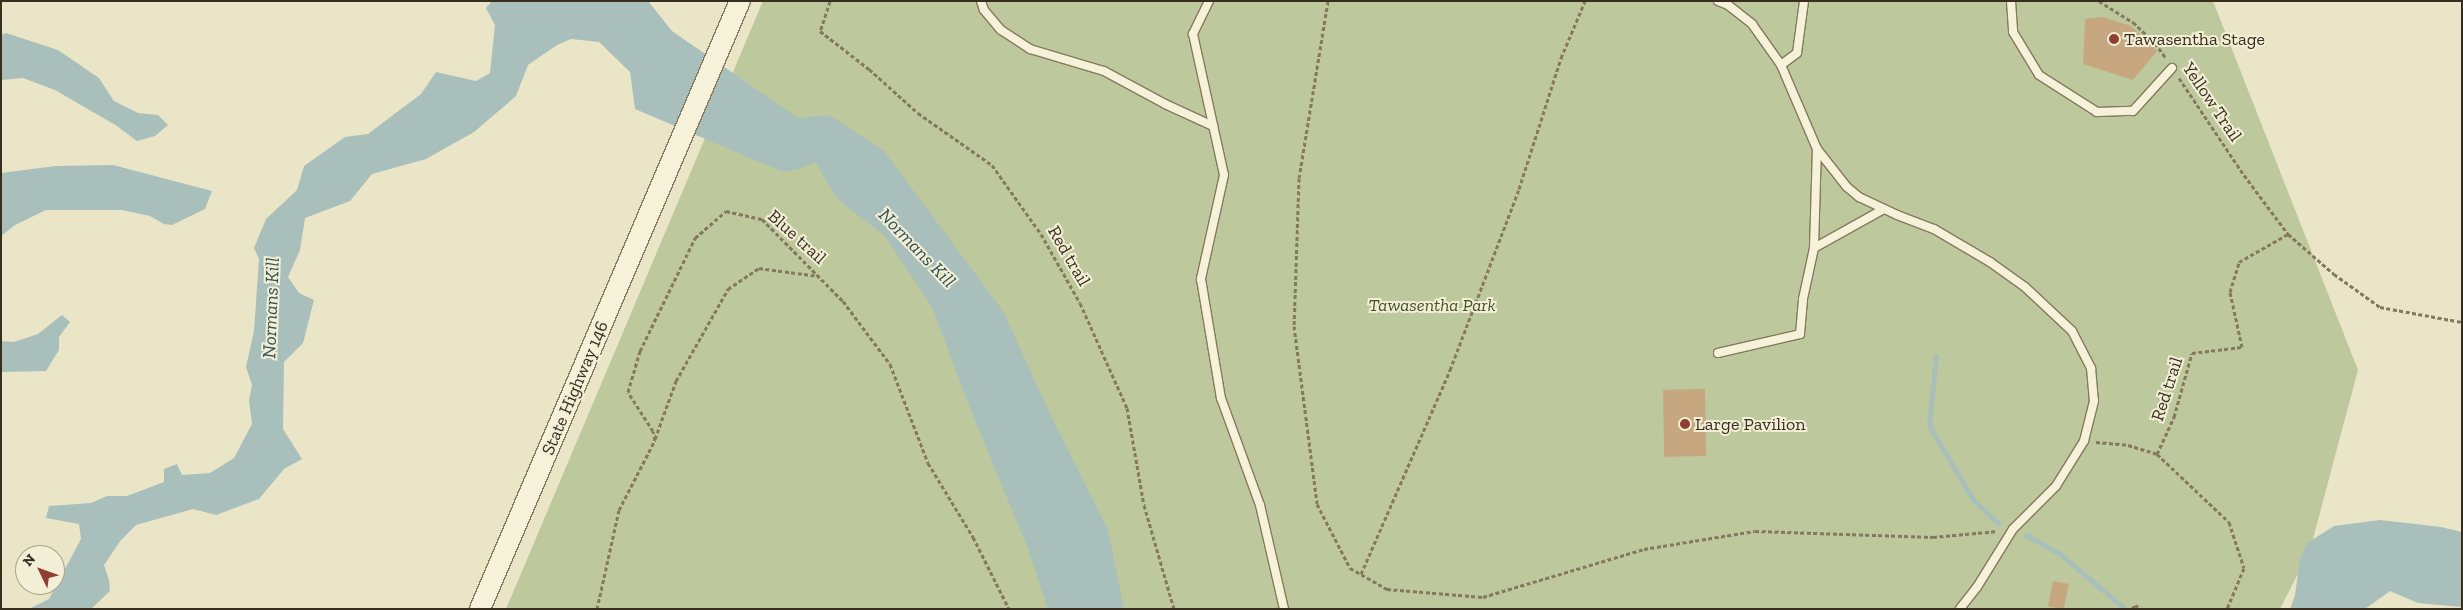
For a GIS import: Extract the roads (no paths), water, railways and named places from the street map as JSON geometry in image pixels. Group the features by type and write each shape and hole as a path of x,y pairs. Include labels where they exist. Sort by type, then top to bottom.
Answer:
{"main road":[{"name":"State Highway 146","path":"480,609 740,1"}],"lane":[{"path":"981,1 984,10 1001,30 1030,49 1104,71 1165,104 1213,126"},
{"path":"1209,1 1193,34 1224,175 1201,279 1221,398 1260,505 1284,609"},
{"path":"1718,1 1728,5 1752,24 1781,65 1816,150 1847,187 1859,197 1934,229 1990,262 2025,287 2072,331 2091,368 2094,400 2084,441 2056,486 2013,529 1977,588 1960,609"},
{"path":"1781,65 1797,53 1804,1"},
{"path":"2011,1 2013,32 2040,75 2097,112 2132,110 2172,68"},
{"path":"1718,353 1800,334 1802,299 1814,248 1816,150"},
{"path":"1814,248 1884,209"}],"water":[{"name":"Normans Kill","path":"492,1 648,1 672,31 798,118 829,115 884,151 1003,311 1051,416 1108,530 1124,609 1048,609 1028,549 968,403 932,307 885,236 838,200 815,162 800,169 783,172 635,109 630,72 599,42 571,39 557,45 528,65 516,96 474,132 426,159 372,174 350,201 305,218 300,250 288,277 299,293 314,300 303,343 284,362 283,429 302,459 284,469 259,499 216,515 193,509 136,525 121,540 104,565 110,591 91,609 29,609 49,599 51,595 65,595 65,569 81,539 79,524 46,518 49,506 91,503 107,496 127,496 164,482 164,469 177,464 182,475 210,473 234,458 252,424 249,400 252,385 246,367 254,331 259,259 254,248 266,219 297,190 304,166 345,137 368,134 421,94 436,72 476,81 490,73 495,25 486,8"},
{"path":"6,33 58,50 99,78 114,101 138,113 158,115 168,125 155,136 137,141 117,126 55,90 23,78 1,80 1,35"},
{"path":"113,165 212,191 205,209 172,225 164,224 150,216 122,210 46,210 15,225 1,236 1,173 56,166"},
{"path":"62,315 70,322 59,337 59,350 46,371 1,372 1,341 14,342 38,334"},
{"path":"2380,520 2441,527 2462,532 2462,607 2418,603 2390,591 2365,609 2290,609 2295,595 2300,559 2307,543 2334,526"}],"waterway":[{"path":"1936,356 1929,425 1973,500 1998,523"},
{"path":"2026,535 2060,554 2125,609"}],"place":[{"name":"Tawasentha Stage","path":"2114,39"},
{"name":"Large Pavilion","path":"1685,424"}],"park label":[{"name":"Tawasentha Park","path":"1432,305"}]}
